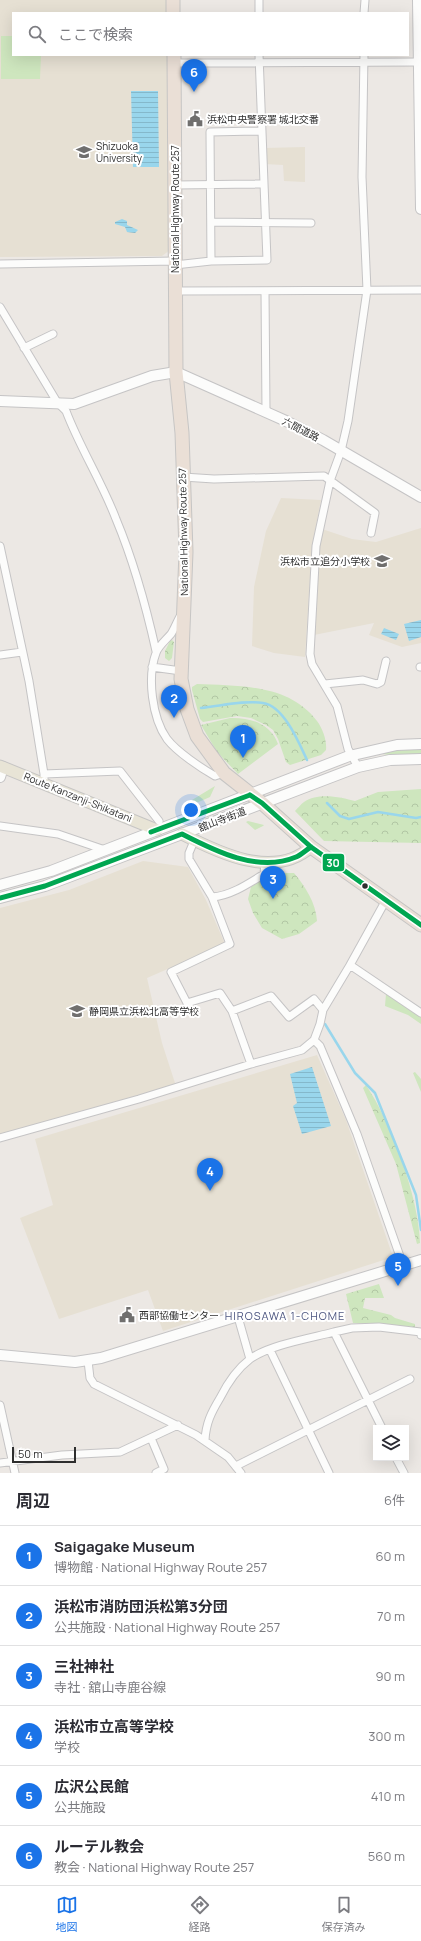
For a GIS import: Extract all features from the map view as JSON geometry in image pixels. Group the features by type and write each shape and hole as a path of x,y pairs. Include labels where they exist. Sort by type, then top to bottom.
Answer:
{"highway":[{"path":"173,0 174,12"},
{"name":"National Highway Route 257","path":"174,59 176,372 183,477 186,586 183,612 181,671 187,710 198,736 224,773 262,803 311,847 421,925"}],"main road":[{"name":"Route Kanzanji-Shikatani","path":"1,770 44,778 158,826"},
{"path":"182,834 220,852 247,860 265,863 283,862 304,853 311,847"}],"street":[{"path":"259,0 259,12"},
{"path":"364,0 364,12"},
{"path":"418,0 420,19 421,209"},
{"path":"174,59 364,59 420,62"},
{"path":"0,264 175,263 268,260 261,131 259,59"},
{"path":"358,767 348,749 337,706 312,664 310,654 316,546 330,481 341,451 348,421 357,368 367,290 362,177 364,59"},
{"path":"211,261 210,132 261,131"},
{"path":"176,185 264,184"},
{"path":"211,222 266,224 310,222"},
{"path":"176,291 265,292 421,290"},
{"path":"265,292 266,411"},
{"path":"0,307 57,402 66,411 116,519 137,577 156,651"},
{"path":"24,348 53,334"},
{"path":"0,401 57,402 77,404 158,374 176,372"},
{"name":"六間道路","path":"176,372 266,411 323,440 421,497"},
{"path":"183,477 214,478 324,476 375,513 371,533"},
{"path":"0,546 22,652 44,778 120,771 158,826"},
{"path":"183,612 171,633 156,651 152,667 152,694 158,721 167,739 206,771 215,776 224,773"},
{"path":"0,655 22,652"},
{"path":"325,684 363,680 376,684 381,682 386,661"},
{"path":"152,667 181,671"},
{"name":"舘山寺街道","path":"0,885 51,871 105,850 158,826 250,795 352,756 397,745 421,744"},
{"name":"舘山寺街道","path":"0,898 45,886 358,767 390,760 421,758"},
{"path":"0,826 58,834 105,850"},
{"path":"194,841 189,853 189,860 212,897 230,944 171,972 187,1003 220,993 232,1011 251,1064"},
{"path":"212,897 223,896 249,884 264,874 265,863"},
{"path":"0,1138 146,1097 251,1064 302,1050 314,1040 323,1010 386,900"},
{"path":"350,965 421,1013"},
{"path":"232,1011 271,996 289,1017 314,999 323,1010"},
{"path":"0,1355 58,1361 88,1361 126,1351 412,1263 320,1046 314,1040"},
{"path":"238,1317 250,1359"},
{"path":"204,1440 206,1425 222,1393 236,1373 250,1359 270,1350 352,1328 379,1327 421,1332 421,1335"},
{"path":"334,1332 380,1425"},
{"path":"270,1350 329,1473"},
{"path":"88,1361 90,1378 94,1384 178,1425 204,1440 218,1449 236,1466 241,1473"},
{"path":"236,1466 410,1379"},
{"path":"0,1405 15,1473"},
{"path":"0,1464 12,1461 120,1452 178,1425"},
{"path":"151,1438 164,1469 156,1473"},
{"path":"398,1461 404,1473"}],"shaded area":[{"name":"Shizuoka University","path":"0,0 166,0 166,12 12,12 12,56 167,56 170,250 162,256 0,257"},
{"path":"305,147 305,182 284,181 283,165 264,164 264,148"},
{"path":"281,498 321,500 312,546 305,657 274,653 252,646 254,587 266,531"},
{"path":"421,528 421,643 402,647 369,635 374,623 314,635 315,575 322,529 352,539 376,542"},
{"name":"静岡県立浜松北高等学校","path":"143,861 188,867 206,900 225,944 147,978 162,1043 176,1086 87,1110 0,1138 0,908 69,890"},
{"path":"317,1055 346,1120 393,1257 163,1331 148,1290 59,1319 20,1218 53,1205 35,1139"}],"green space":[{"path":"1,36 12,36 12,56 41,56 40,79 1,79"},
{"path":"172,640 174,642 172,658 169,661 165,658 165,651"},
{"path":"197,684 230,685 263,689 292,700 306,709 317,721 323,731 326,750 321,755 290,765 286,762 278,739 273,730 266,725 251,718 237,716 203,722 200,719 192,690 192,687"},
{"path":"230,718 245,719 259,723 270,731 278,744 238,774 217,752 201,725"},
{"path":"421,749 421,754 389,755 376,753"},
{"path":"215,786 210,797 194,804 192,800"},
{"path":"421,789 421,843 324,841 295,811 304,802 316,797 330,796 355,801 378,792"},
{"path":"248,821 264,825 255,830 246,822"},
{"path":"278,873 294,873 302,883 312,901 315,908 317,921 299,934 282,939 262,928 253,913 248,899 251,887 267,876"},
{"path":"386,994 421,1016 421,1024 408,1015 385,1006"},
{"path":"415,1072 421,1079 421,1092 413,1073"},
{"path":"366,1085 385,1119 402,1161 415,1205 420,1243 417,1244 396,1164 363,1088"},
{"path":"379,1284 384,1298 365,1298 363,1308 391,1315 395,1318 415,1324 415,1327 353,1323 346,1294"}],"water":[{"path":"131,91 158,91 159,167 133,167"},
{"path":"122,219 127,221 127,225 138,230 135,233 127,232 125,227 115,224 115,222"},
{"path":"421,620 421,637 409,641 404,624"},
{"path":"384,628 399,634 396,640 381,634"},
{"path":"312,1067 331,1126 302,1134 293,1106 297,1103 290,1074"}],"waterway":[{"path":"201,708 248,702 263,703 271,706 278,711 290,726 307,760"},
{"path":"327,803 340,816 349,819 378,812 416,818 421,817"},
{"path":"325,1024 355,1073 375,1093 416,1195 421,1230"}],"transit line":[{"name":"30","path":"250,795 262,803 311,847 421,925"},
{"name":"30","path":"151,832 250,795"},
{"name":"30","path":"0,898 45,886 182,834 208,847 237,858 267,863 282,861 298,856 311,847"}],"place":[{"name":"ルーテル教会","path":"194,92"},
{"name":"浜松中央警察署 城北交番","path":"195,119"},
{"name":"Shizuoka University","path":"84,152"},
{"name":"浜松市立追分小学校","path":"382,561"},
{"name":"浜松市消防団浜松第3分団","path":"174,718"},
{"name":"Saigagake Museum","path":"243,758"},
{"name":"三社神社","path":"273,899"},
{"name":"静岡県立浜松北高等学校","path":"77,1011"},
{"name":"浜松市立高等学校","path":"210,1191"},
{"name":"広沢公民館","path":"398,1286"},
{"name":"西部協働センター","path":"127,1315"}],"district":[{"name":"HIROSAWA 1-CHOME","path":"285,1315"}]}
